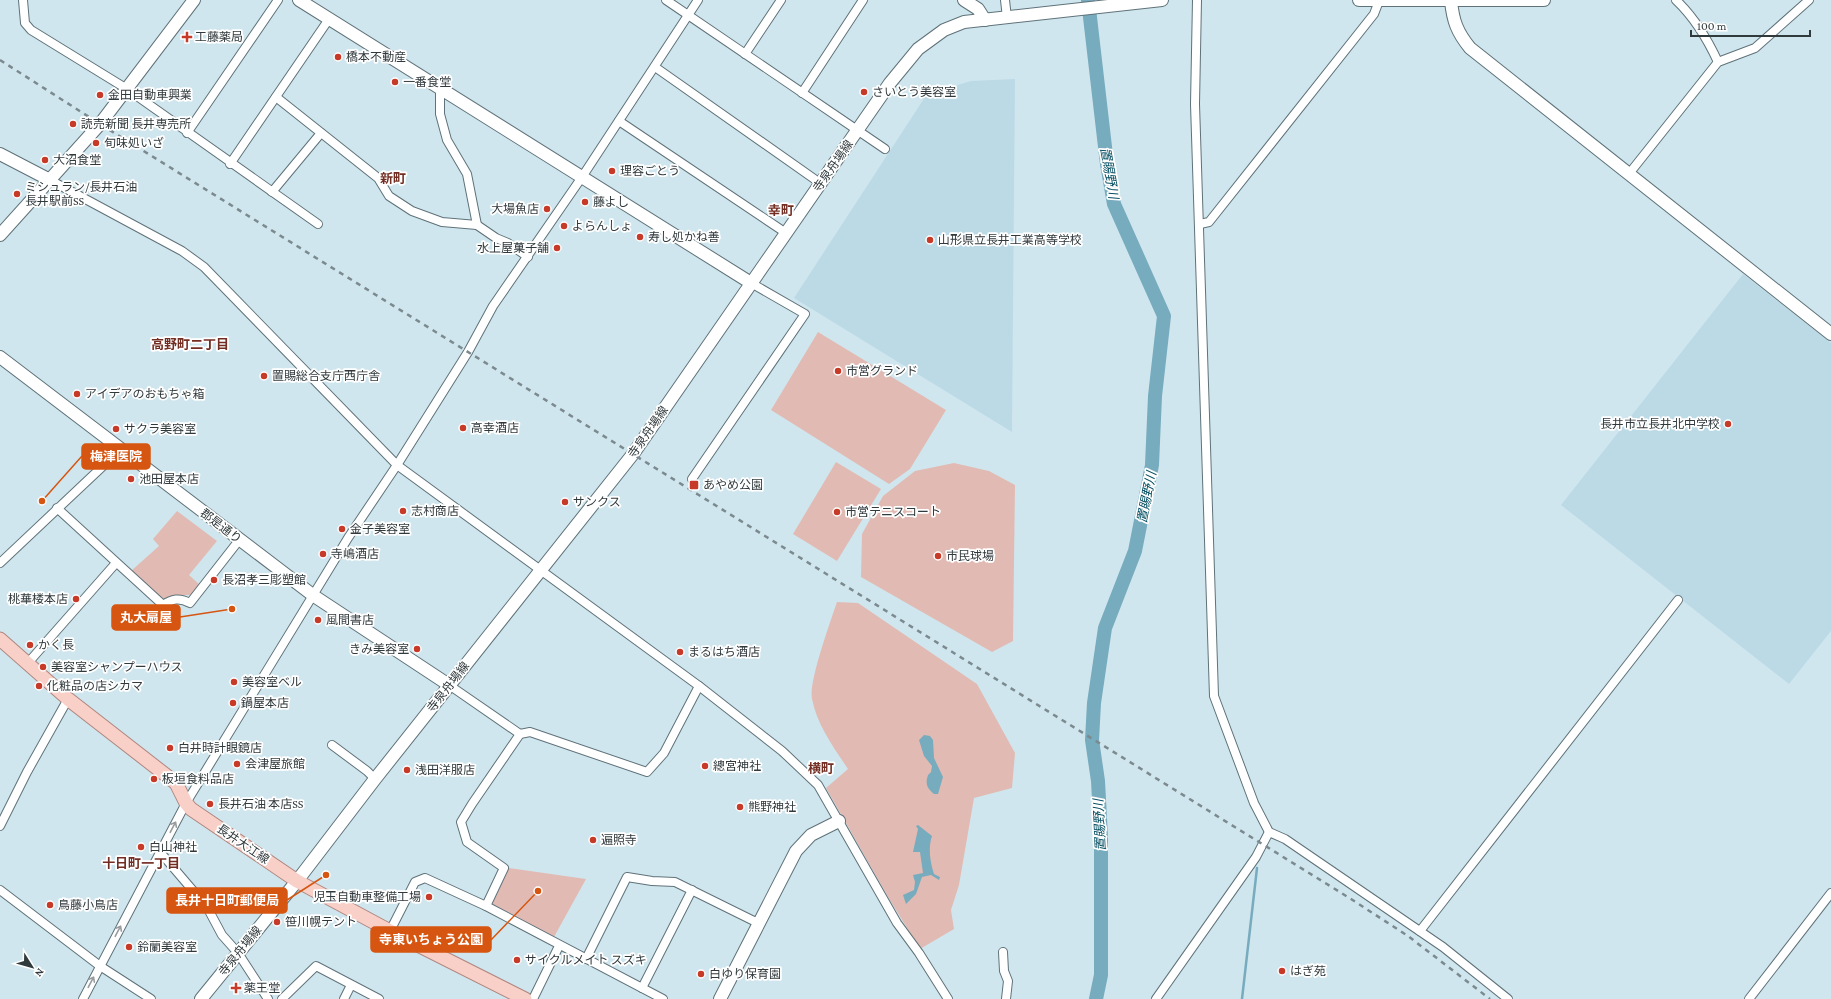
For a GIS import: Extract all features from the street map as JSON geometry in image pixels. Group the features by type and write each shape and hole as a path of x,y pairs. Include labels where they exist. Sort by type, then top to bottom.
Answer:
{"main road":[{"name":"長井大江線","path":"0,639 68,699 176,783 186,803 191,809 297,881 525,999"}],"street":[{"path":"23,0 25,23 27,26 127,89 230,164 318,224"},
{"path":"0,235 100,124 194,0"},
{"path":"187,133 278,0"},
{"path":"299,0 751,283 805,314 692,479"},
{"path":"666,0 885,149"},
{"path":"83,999 186,803 314,596 348,538 397,465 468,352 493,306 582,177 698,0"},
{"path":"745,54 781,0"},
{"path":"802,93 863,0"},
{"path":"964,0 978,10 985,20"},
{"path":"1005,0 1011,18"},
{"name":"寺泉舟場線","path":"201,999 297,881 375,779 632,454 857,130 918,49 944,30 964,22 1011,18 1162,0"},
{"path":"1196,0 1195,104 1214,696 1254,803 1269,832 1285,840 1420,931 1508,999"},
{"path":"1359,0 1544,0"},
{"path":"1676,0 1690,14 1706,36 1718,62"},
{"path":"1628,175 1718,62 1755,48 1809,0"},
{"path":"1200,224 1210,222 1374,14 1379,1"},
{"path":"1451,1 1453,20 1461,37 1470,48 1628,175 1831,334"},
{"path":"230,164 330,19"},
{"path":"654,67 820,184"},
{"path":"440,88 440,114 447,140 467,174 477,225"},
{"path":"276,97 378,178 389,196 412,211 442,222 477,225 496,238 508,243 528,257"},
{"path":"619,121 786,233"},
{"path":"272,192 321,132"},
{"path":"0,154 182,251 204,266 397,465 699,686 782,751 818,785 897,923 919,953 948,999"},
{"name":"郡是通り","path":"0,357 314,596 449,685"},
{"path":"0,563 121,449"},
{"path":"57,508 163,605 172,600 182,599 190,602 240,539"},
{"path":"28,664 116,563"},
{"path":"1420,931 1678,600"},
{"path":"449,685 520,734"},
{"path":"486,906 504,868 467,842 461,822 520,734 530,732 647,772 664,754 699,686"},
{"path":"0,826 27,772 68,699"},
{"path":"332,745 367,771 375,779"},
{"path":"720,999 796,851 810,835 839,821"},
{"path":"1156,999 1256,857 1269,832"},
{"path":"160,852 207,907 222,935 238,953 268,999"},
{"path":"586,959 627,877 652,881 675,882 758,923"},
{"path":"390,930 415,882 425,878 486,906 559,946 663,999"},
{"path":"0,890 100,966 151,999"},
{"path":"642,988 692,890"},
{"path":"1749,999 1831,893"},
{"path":"533,999 559,946"},
{"path":"1003,952 1004,971 1008,981 1006,999"},
{"path":"282,999 316,966 379,999"},
{"path":"344,999 351,985"}],"shaded area":[{"name":"山形県立長井工業高等学校","path":"1015,79 1012,432 794,298 927,94 971,81"},
{"name":"長井市立長井北中学校","path":"1743,274 1831,343 1831,631 1789,684 1561,505"},
{"name":"市営グランド","path":"818,332 946,410 910,469 889,484 771,410"},
{"name":"市営テニスコート","path":"836,462 881,489 837,561 793,534"},
{"name":"市民球場","path":"954,463 989,471 1015,485 1013,641 992,652 861,577 862,534 883,496 915,471"},
{"path":"177,511 217,541 189,575 200,585 191,595 177,595 163,600 131,571 159,546 153,539"},
{"path":"837,602 858,603 977,684 1015,753 1012,788 974,798 959,885 951,910 954,929 920,949 888,897 826,788 848,769 822,727 814,709 812,699 813,680 825,636"},
{"path":"924,735 930,736 933,740 934,758 943,777 938,794 934,794 927,786 927,778 931,772 932,766 924,756 919,740"},
{"path":"918,825 932,836 930,850 931,865 934,874 940,877 939,880 931,875 922,877 916,894 906,904 903,895 914,890 915,882 913,875 923,873 920,852 913,852 918,829 916,826"},
{"path":"509,868 586,879 554,937 492,904"}],"waterway":[{"name":"置賜野川","path":"1088,0 1107,164 1114,204 1164,316 1155,396 1152,465 1135,551 1105,628 1094,703 1092,740 1098,781 1101,837 1101,975 1096,999"},
{"path":"1242,999 1257,868"}],"railway":[{"path":"0,60 100,124 1351,899 1408,936 1490,999"}],"place":[{"name":"工藤薬局","path":"187,37"},
{"name":"橋本不動産","path":"338,57"},
{"name":"一番食堂","path":"395,82"},
{"name":"さいとう美容室","path":"864,92"},
{"name":"金田自動車興業","path":"100,95"},
{"name":"読売新聞 長井専売所","path":"73,124"},
{"name":"旬味処いざ","path":"96,143"},
{"name":"大沼食堂","path":"45,160"},
{"name":"理容ごとう","path":"612,171"},
{"name":"ミシュラン/長井石油 長井駅前SS","path":"17,194"},
{"name":"藤よし","path":"585,202"},
{"name":"大場魚店","path":"547,209"},
{"name":"よらんしょ","path":"564,226"},
{"name":"寿し処かね善","path":"640,237"},
{"name":"山形県立長井工業高等学校","path":"930,240"},
{"name":"水上屋菓子舗","path":"557,248"},
{"name":"市営グランド","path":"838,371"},
{"name":"置賜総合支庁西庁舎","path":"264,376"},
{"name":"アイデアのおもちゃ箱","path":"77,394"},
{"name":"長井市立長井北中学校","path":"1728,424"},
{"name":"高幸酒店","path":"463,428"},
{"name":"サクラ美容室","path":"116,429"},
{"name":"池田屋本店","path":"131,479"},
{"name":"あやめ公園","path":"694,485"},
{"name":"梅津医院","path":"42,501"},
{"name":"サンクス","path":"565,502"},
{"name":"志村商店","path":"403,511"},
{"name":"市営テニスコート","path":"837,512"},
{"name":"金子美容室","path":"342,529"},
{"name":"寺嶋酒店","path":"323,554"},
{"name":"市民球場","path":"938,556"},
{"name":"長沼孝三彫塑館","path":"214,580"},
{"name":"桃華楼本店","path":"76,599"},
{"name":"丸大扇屋","path":"232,609"},
{"name":"風間書店","path":"318,620"},
{"name":"かく長","path":"30,645"},
{"name":"きみ美容室","path":"417,649"},
{"name":"まるはち酒店","path":"680,652"},
{"name":"美容室シャンプーハウス","path":"43,667"},
{"name":"美容室ベル","path":"234,682"},
{"name":"化粧品の店シカマ","path":"39,686"},
{"name":"鍋屋本店","path":"233,703"},
{"name":"白井時計眼鏡店","path":"170,748"},
{"name":"会津屋旅館","path":"237,764"},
{"name":"總宮神社","path":"705,766"},
{"name":"浅田洋服店","path":"407,770"},
{"name":"板垣食料品店","path":"154,779"},
{"name":"長井石油 本店SS","path":"210,804"},
{"name":"熊野神社","path":"740,807"},
{"name":"遍照寺","path":"593,840"},
{"name":"白山神社","path":"141,847"},
{"name":"長井十日町郵便局","path":"326,875"},
{"name":"寺東いちょう公園","path":"538,891"},
{"name":"児玉自動車整備工場","path":"429,897"},
{"name":"鳥藤小鳥店","path":"50,905"},
{"name":"笹川幌テント","path":"277,922"},
{"name":"鈴蘭美容室","path":"129,947"},
{"name":"サイクルメイト スズキ","path":"517,960"},
{"name":"はぎ苑","path":"1282,971"},
{"name":"白ゆり保育園","path":"701,974"},
{"name":"薬王堂","path":"236,988"}],"district":[{"name":"新町","path":"393,178"},
{"name":"幸町","path":"781,210"},
{"name":"高野町二丁目","path":"190,344"},
{"name":"横町","path":"821,768"},
{"name":"十日町一丁目","path":"141,863"}]}
